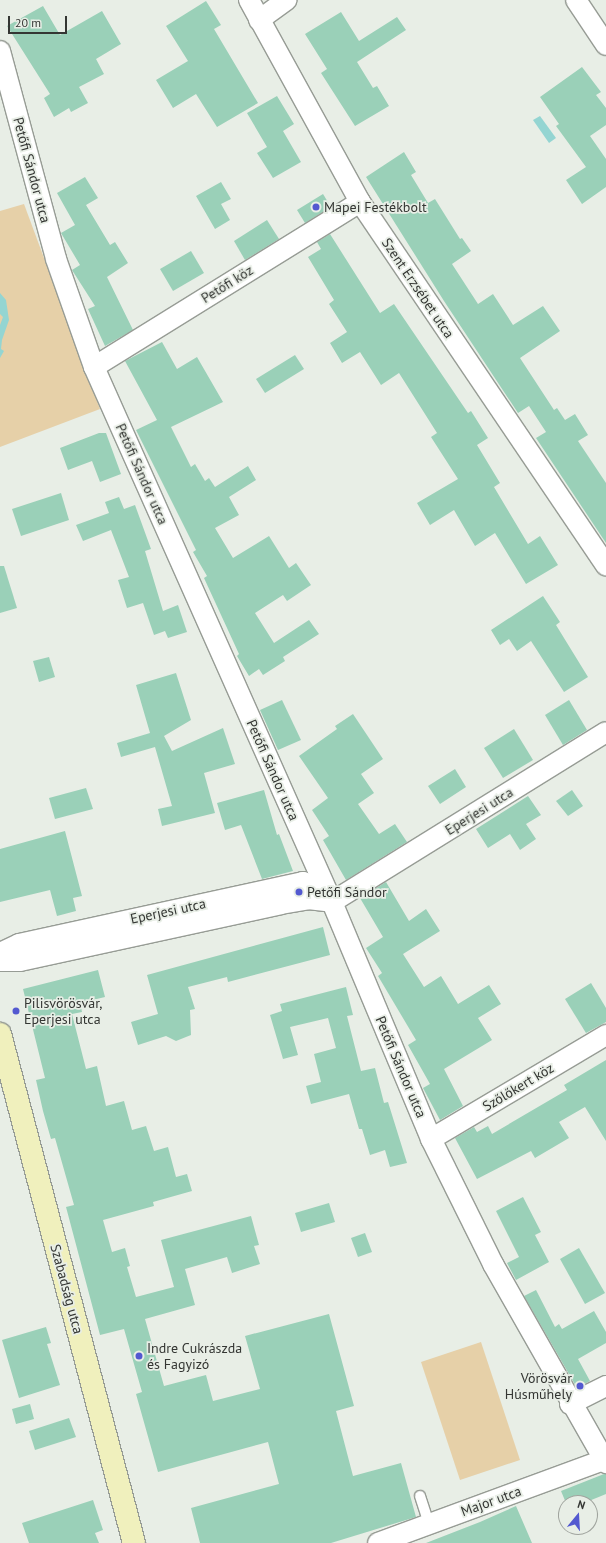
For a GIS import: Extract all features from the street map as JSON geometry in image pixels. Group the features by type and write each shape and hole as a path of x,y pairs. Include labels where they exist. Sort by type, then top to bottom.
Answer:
{"street":[{"name":"Szent Erzsébet utca","path":"249,0 360,202 606,564"},
{"path":"259,20 287,0"},
{"path":"576,0 606,45"},
{"name":"Petőfi Sándor utca","path":"0,51 56,259 94,367 332,902 431,1139 493,1264 570,1404 605,1462"},
{"name":"Petőfi köz","path":"94,367 360,202"},
{"name":"Eperjesi utca","path":"0,961 20,961 308,899 332,902 606,732"},
{"name":"Eperjesi utca","path":"0,953 19,944 303,882 318,889 332,902"},
{"name":"Szabadság utca","path":"0,1034 134,1543"},
{"name":"Szőlőkert köz","path":"431,1139 606,1035"},
{"path":"570,1404 606,1386"},
{"name":"Major utca","path":"378,1543 605,1462"}],"lane":[{"path":"420,1496 429,1524"}],"shaded area":[{"path":"24,204 100,409 0,447 0,211"},
{"path":"481,1342 520,1460 460,1480 421,1362"}],"water":[{"path":"540,116 556,138 549,143 533,120"},
{"path":"0,293 6,300 9,320 2,340 1,349 4,351 0,358 0,325 3,317 0,314"}],"building":[{"path":"206,1 221,25 214,29 258,103 217,127 196,94 173,108 156,80 188,61 166,26"},
{"path":"43,6 60,35 102,11 121,44 96,59 104,74 79,87 88,103 71,112 69,108 54,117 44,98 50,94 7,26"},
{"path":"341,12 359,41 397,17 406,30 357,62 373,88 377,86 389,106 355,126 321,73 327,69 305,34"},
{"path":"582,67 601,92 596,95 606,108 606,125 590,136 606,159 606,187 582,204 566,180 586,167 556,126 559,124 540,97"},
{"path":"277,96 294,124 283,131 301,162 273,178 257,153 267,147 247,113"},
{"path":"404,152 416,172 411,175 428,203 435,199 460,239 462,238 471,251 452,264 478,304 493,294 513,325 543,306 560,331 520,358 554,410 557,408 565,420 575,414 588,435 578,441 606,483 606,543 536,438 546,432 529,406 518,413 444,301 366,177"},
{"path":"85,177 98,198 86,205 110,245 115,242 128,263 107,277 133,330 105,346 88,309 95,306 72,270 80,265 61,233 75,225 57,193"},
{"path":"221,182 231,199 221,204 230,220 215,229 196,196"},
{"path":"323,194 331,207 305,223 297,210"},
{"path":"267,220 279,239 245,260 234,241"},
{"path":"330,234 380,313 394,304 468,413 471,411 488,438 477,445 500,483 494,487 528,544 540,536 558,565 526,584 495,533 475,546 454,510 430,525 417,503 458,479 431,437 437,433 399,373 381,385 360,352 342,363 330,343 347,332 329,304 334,300 308,257 321,249 317,242"},
{"path":"191,251 204,273 173,291 160,269"},
{"path":"162,342 177,369 197,357 223,402 171,427 191,467 195,464 205,481 209,478 215,487 248,466 256,480 229,497 239,515 215,528 233,558 269,536 289,568 296,563 311,585 287,601 283,595 255,613 274,643 309,620 319,634 283,657 285,661 263,675 259,669 249,676 237,656 239,654 204,578 207,576 193,552 196,550 136,430 157,420 125,361"},
{"path":"295,355 304,369 265,393 256,379"},
{"path":"99,433 106,433 121,474 100,482 92,461 68,470 60,448"},
{"path":"61,493 69,520 21,536 12,509"},
{"path":"119,497 124,509 135,505 151,549 145,551 163,611 178,605 187,632 168,638 165,631 154,635 143,603 127,608 118,580 129,577 111,530 83,541 76,525 109,513 105,502"},
{"path":"0,566 4,566 17,608 0,613"},
{"path":"543,596 560,622 556,625 588,677 564,692 531,641 517,651 509,639 500,645 491,630"},
{"path":"49,657 55,677 39,682 33,661"},
{"path":"176,673 191,720 164,736 172,751 223,728 235,764 204,773 215,813 162,826 158,809 172,806 155,747 121,757 117,743 150,733 136,685"},
{"path":"282,700 301,740 278,750 260,710"},
{"path":"569,700 587,730 563,745 545,715"},
{"path":"353,714 383,759 361,774 374,793 358,804 379,834 395,824 407,842 346,880 323,840 329,836 312,810 328,798 299,756 337,729 335,726"},
{"path":"514,729 533,760 503,778 484,748"},
{"path":"455,769 466,787 440,804 428,786"},
{"path":"86,788 93,809 55,819 49,798"},
{"path":"264,790 277,835 279,834 293,871 262,879 241,825 225,830 217,803"},
{"path":"572,790 583,806 568,816 556,801"},
{"path":"528,796 541,815 526,824 536,839 520,850 510,834 488,848 476,829"},
{"path":"65,831 82,896 73,898 76,911 57,916 50,890 0,902 0,849"},
{"path":"386,882 409,921 426,909 440,931 403,954 424,987 441,976 458,1004 489,985 501,1004 478,1018 492,1040 444,1069 463,1106 440,1120 423,1088 430,1084 408,1045 416,1040 378,976 382,973 366,948 383,937 360,898"},
{"path":"323,927 330,955 228,982 227,977 188,987 195,1009 190,1010 191,1035 176,1041 166,1036 138,1045 131,1022 158,1014 147,975"},
{"path":"98,970 105,997 80,1003 82,1012 72,1014 86,1069 97,1066 106,1106 124,1101 132,1130 146,1126 154,1151 168,1147 176,1177 187,1174 192,1191 153,1202 154,1206 103,1220 112,1252 125,1248 130,1266 127,1267 136,1297 174,1287 161,1240 251,1216 259,1245 254,1246 260,1264 232,1273 227,1257 185,1269 195,1305 145,1319 164,1386 206,1375 213,1401 260,1389 245,1336 329,1314 354,1406 336,1411 353,1476 401,1463 416,1517 331,1543 200,1543 191,1508 279,1484 268,1442 158,1472 136,1394 142,1392 124,1329 100,1335 66,1207 74,1205 55,1138 51,1139 36,1080 45,1078 23,989"},
{"path":"591,983 606,1008 606,1022 586,1033 565,999"},
{"path":"346,987 353,1015 347,1016 361,1071 375,1068 384,1103 388,1102 407,1163 390,1167 385,1150 370,1155 362,1129 359,1129 349,1094 311,1104 306,1086 321,1082 314,1054 336,1048 328,1018 290,1027 298,1055 283,1059 270,1015 282,1011 280,1004"},
{"path":"606,1060 606,1141 585,1107 559,1122 569,1138 535,1158 531,1151 477,1179 455,1138 474,1127 477,1132 488,1126 492,1134 567,1090 564,1085"},
{"path":"523,1197 541,1232 535,1235 549,1262 516,1280 507,1263 519,1257 496,1211"},
{"path":"329,1203 335,1222 301,1232 295,1213"},
{"path":"365,1233 372,1252 358,1257 351,1238"},
{"path":"579,1248 605,1293 585,1304 560,1259"},
{"path":"536,1290 555,1327 559,1324 562,1329 594,1311 606,1332 606,1343 578,1359 590,1381 577,1388 524,1296"},
{"path":"46,1327 51,1343 47,1344 60,1385 19,1398 2,1340"},
{"path":"30,1404 34,1419 16,1424 12,1409"},
{"path":"69,1418 76,1437 35,1450 29,1431"},
{"path":"606,1474 606,1494 598,1497 598,1495 563,1495 561,1491"},
{"path":"93,1500 103,1530 95,1533 99,1543 29,1543 22,1523"},
{"path":"516,1506 532,1543 426,1543 480,1522"}],"place":[{"name":"Mapei Festékbolt","path":"316,207"},
{"name":"Petőfi Sándor","path":"299,892"},
{"name":"Pilisvörösvár, Eperjesi utca","path":"16,1011"},
{"name":"Indre Cukrászda és Fagyizó","path":"139,1356"},
{"name":"Vörösvár Húsműhely","path":"580,1386"}]}
